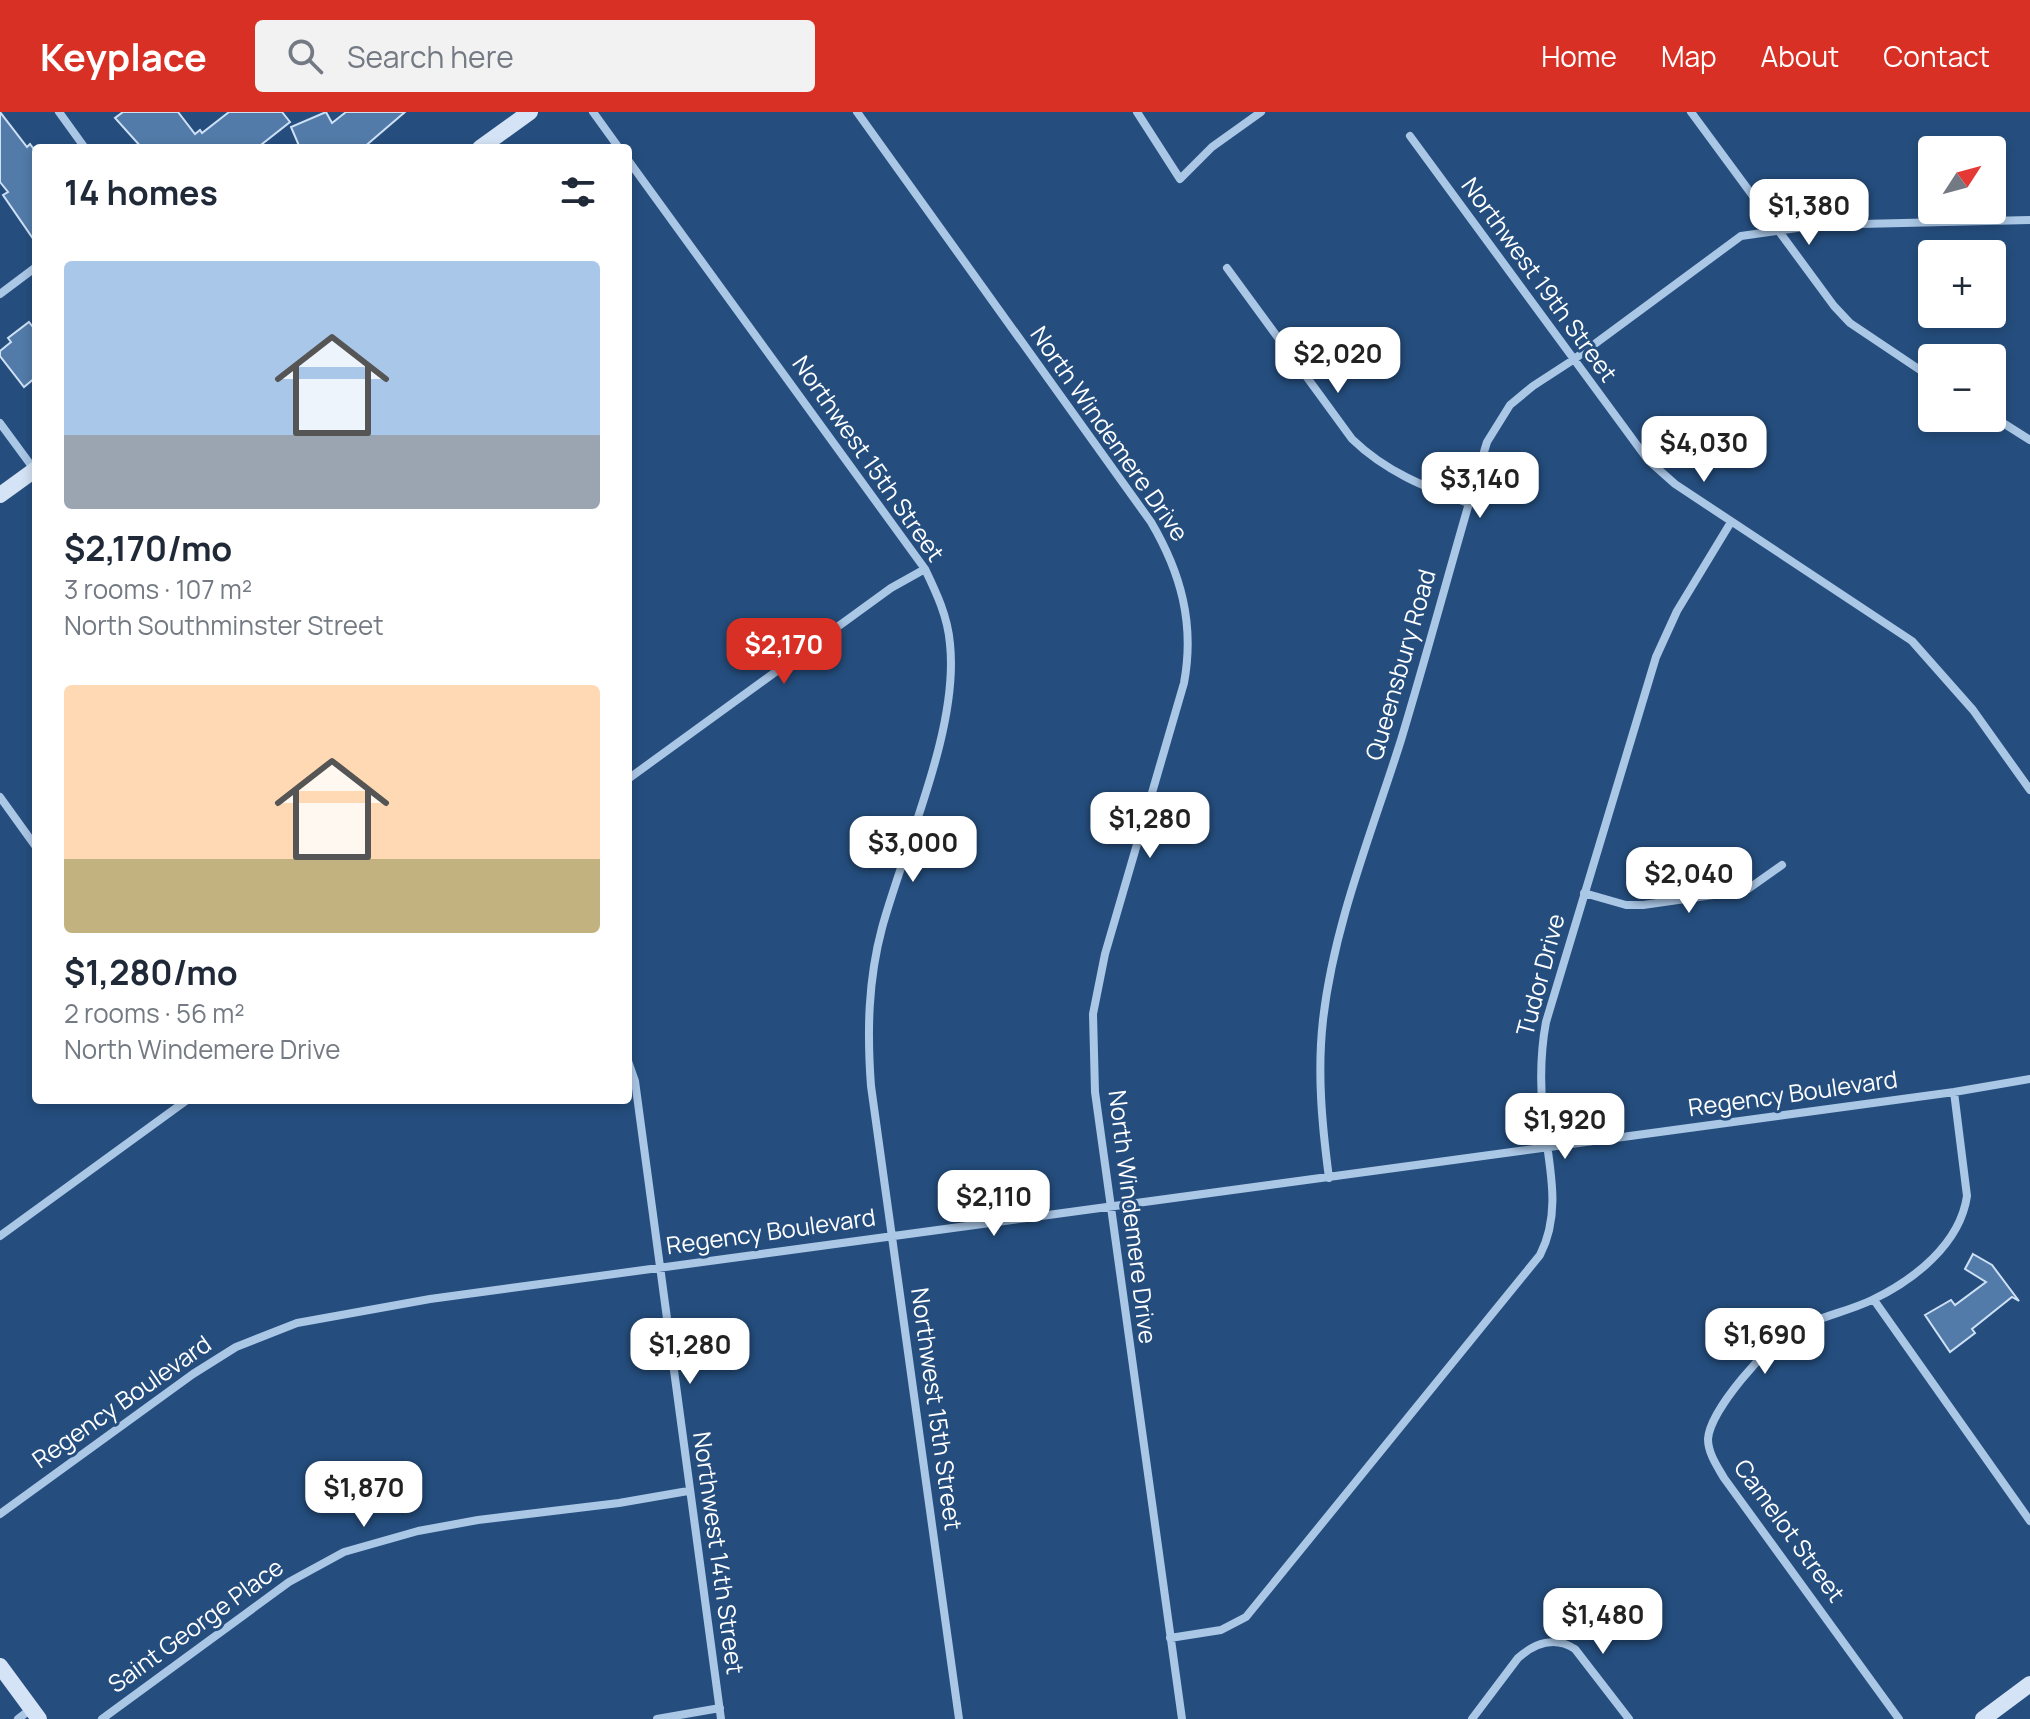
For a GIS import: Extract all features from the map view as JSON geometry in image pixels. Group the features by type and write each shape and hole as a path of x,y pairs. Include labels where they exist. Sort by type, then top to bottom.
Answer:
{"main road":[{"path":"486,144 530,112"},
{"path":"0,495 32,472"},
{"path":"0,1666 29,1716"},
{"path":"1983,1719 2030,1684"}],"street":[{"path":"59,112 82,144"},
{"path":"593,112 616,144"},
{"name":"North Windemere Drive","path":"857,112 1151,522 1175,567 1183,594 1188,637 1184,683 1105,954 1093,1014 1095,1092 1182,1719"},
{"path":"1137,112 1180,179 1212,147 1261,112"},
{"path":"1691,112 1819,288 1850,323 1918,369"},
{"name":"Northwest 19th Street","path":"1410,136 1648,460 1675,484 1912,641 1949,680 2030,790"},
{"name":"Northwest 15th Street","path":"632,166 925,569 943,612 950,640 950,692 942,730 882,928 868,1009 871,1086 959,1719"},
{"name":"Queensbury Road","path":"1329,1178 1321,1101 1320,1054 1329,978 1344,918 1401,737 1468,503 1487,442 1499,418 1533,386 1741,236 1818,225 2030,220"},
{"path":"1227,268 1352,439 1373,459 1397,475 1468,503"},
{"path":"0,294 32,270"},
{"path":"0,423 32,466"},
{"path":"2006,425 2030,440"},
{"name":"Tudor Drive","path":"1170,1638 1221,1630 1246,1617 1540,1255 1547,1240 1554,1207 1539,1067 1563,960 1656,657 1683,600 1731,522"},
{"path":"632,776 891,588 925,569"},
{"path":"0,797 32,841"},
{"path":"1584,893 1626,905 1643,905 1748,889 1782,865"},
{"name":"Northwest 14th Street","path":"632,1072 721,1719"},
{"name":"Regency Boulevard","path":"0,1514 193,1374 236,1347 268,1333 330,1316 430,1299 1329,1178 2030,1079"},
{"name":"Camelot Street","path":"1899,1719 1724,1478 1709,1446 1710,1430 1758,1358 1770,1346 1795,1329 1874,1300 1941,1250 1960,1224 1965,1209 1967,1177 1954,1092"},
{"path":"0,1236 182,1104"},
{"path":"1874,1300 2030,1521"},
{"name":"Saint George Place","path":"102,1719 289,1582 344,1552 418,1531 478,1520 688,1491"},
{"path":"1472,1719 1518,1658 1527,1650 1547,1642 1575,1649 1629,1719"},
{"path":"657,1719 720,1708"}],"building":[{"path":"0,112 27,147 30,144 32,147 32,237 3,195 8,192 0,182"},
{"path":"123,112 178,112 195,134 200,130 202,133 229,112 282,112 290,122 262,144 138,144 115,118"},
{"path":"326,112 332,123 346,112 405,112 368,144 298,144 291,127"},
{"path":"29,322 32,326 32,380 24,387 0,356 0,351 11,342 8,338"},
{"path":"1973,1254 1992,1265 2019,1301 2012,1297 1972,1329 1975,1333 1950,1352 1925,1315 1951,1300 1955,1305 1986,1282 1965,1269"}]}
